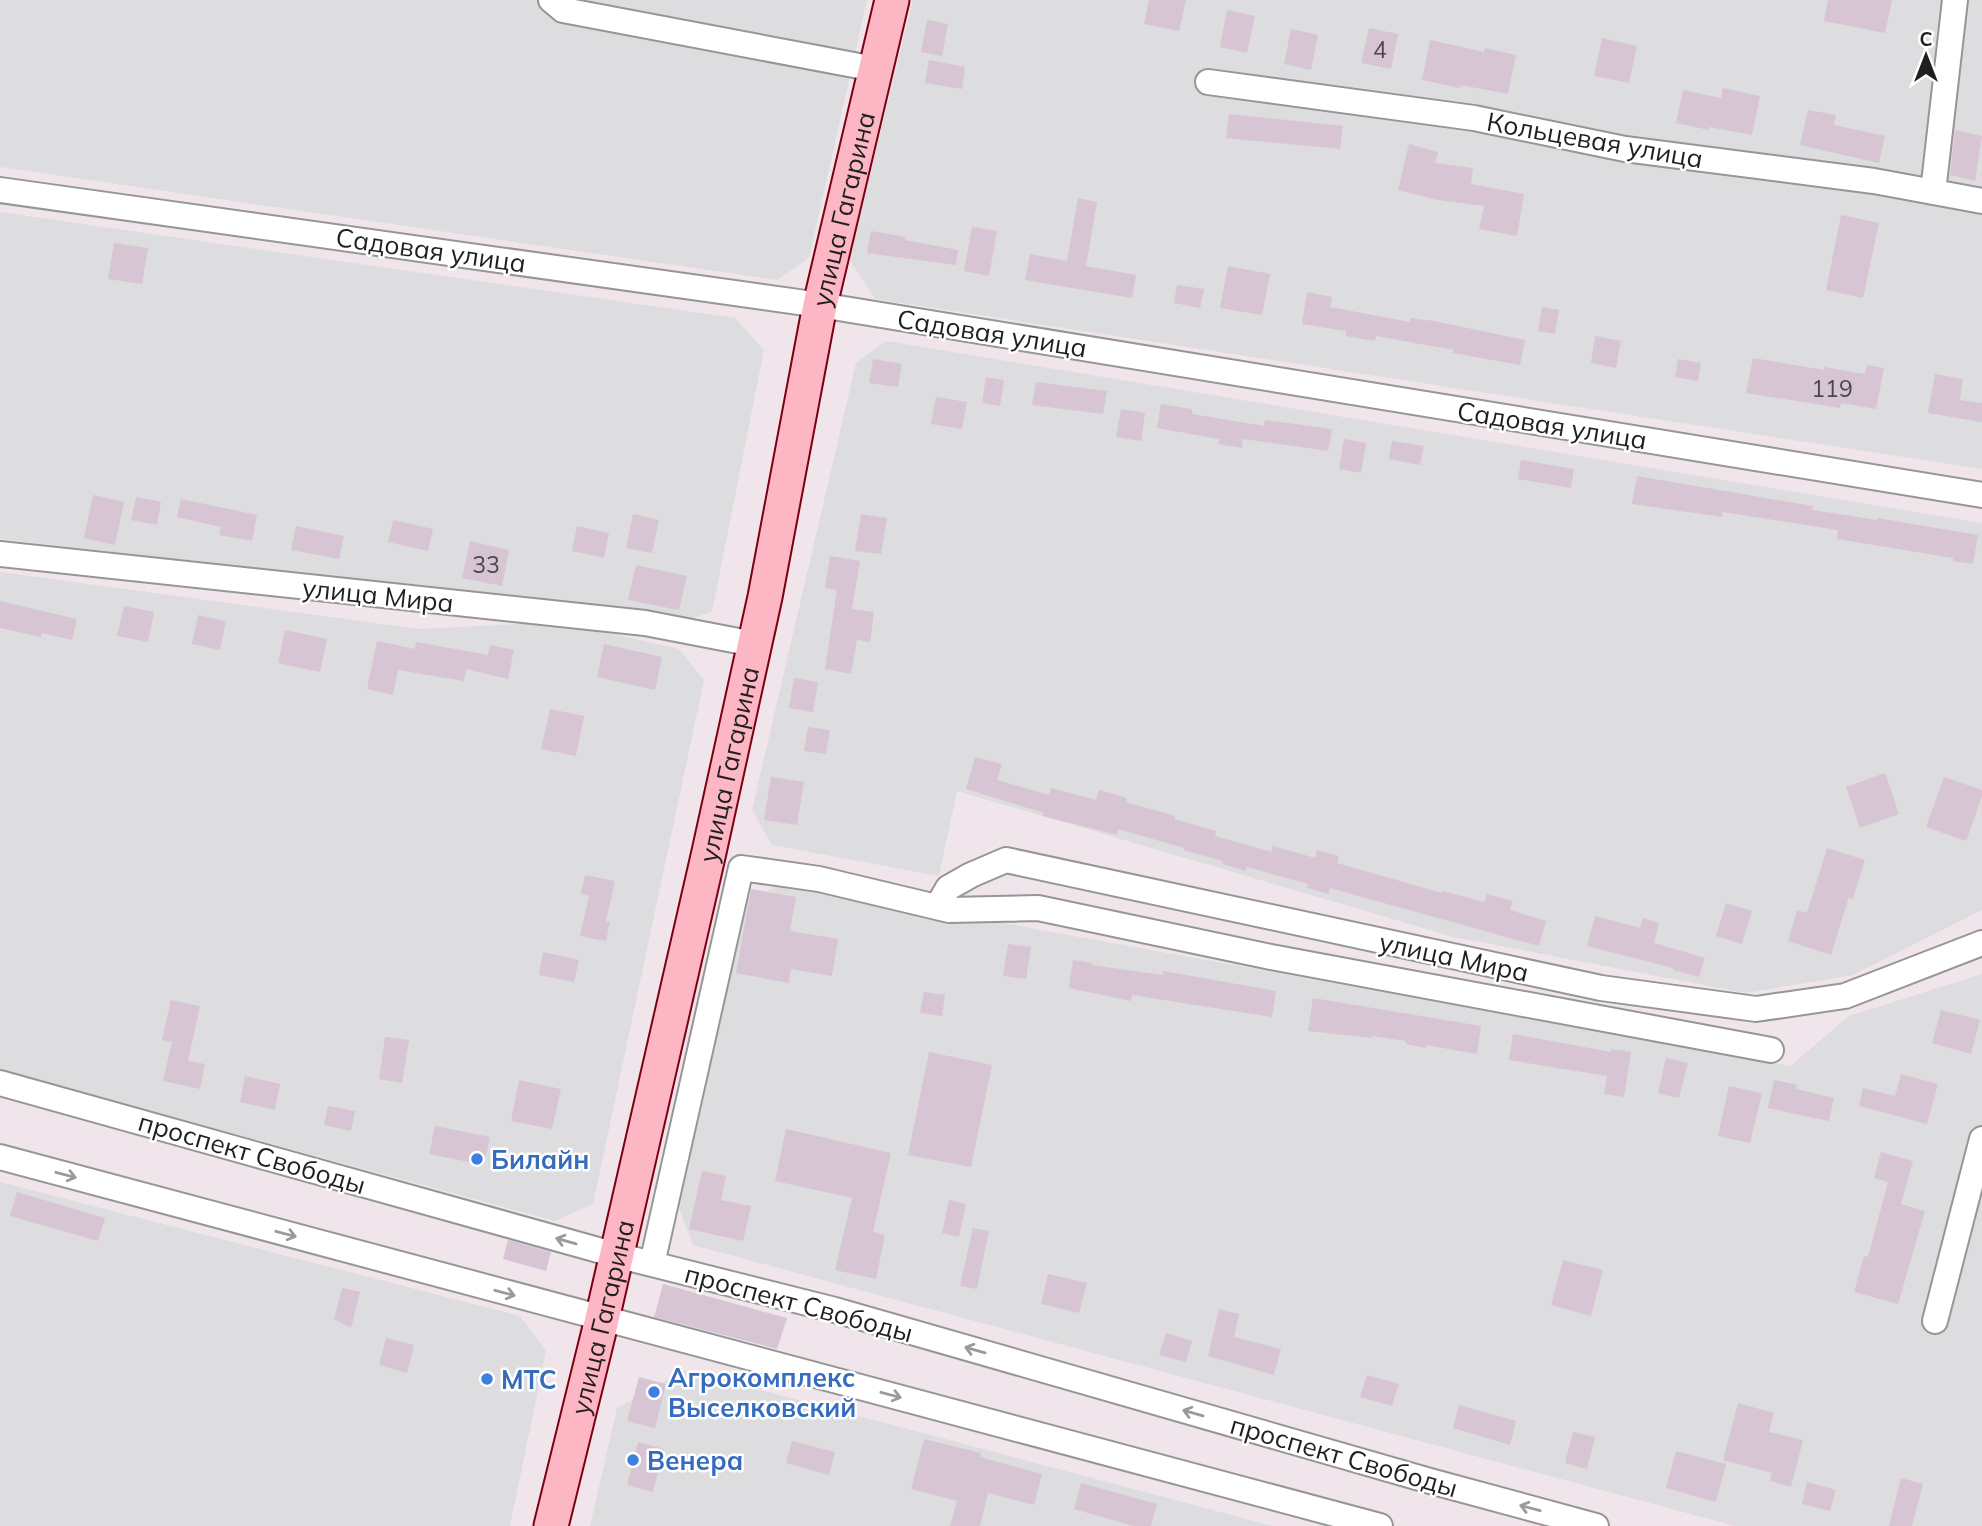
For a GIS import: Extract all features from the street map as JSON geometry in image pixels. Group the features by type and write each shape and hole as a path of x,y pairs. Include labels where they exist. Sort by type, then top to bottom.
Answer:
{"main road":[{"name":"улица Гагарина","path":"551,1526 602,1319 754,643 820,305 892,0"}],"street":[{"path":"551,0 564,10 875,69"},
{"path":"1933,192 1955,0"},
{"name":"Кольцевая улица","path":"1208,82 1474,118 1625,149 1874,181 1982,201"},
{"name":"Садовая улица","path":"0,190 820,305 1982,495"},
{"name":"улица Мира","path":"0,554 645,623 754,643"},
{"name":"улица Мира","path":"937,907 948,888 1006,860 1601,988 1756,1009 1845,996 1982,943"},
{"name":"улица Мира","path":"652,1264 741,868 819,879 949,909 1038,908 1271,957 1771,1050"},
{"name":"проспект Свободы","path":"0,1083 616,1255 835,1310 1596,1526"},
{"path":"1935,1321 1982,1139"},
{"path":"0,1158 1380,1526"}],"shaded area":[{"path":"0,0 867,0 809,258 777,280 0,167"},
{"path":"913,0 1982,0 1982,469 875,299 849,259"},
{"path":"0,212 735,318 764,350 712,612 680,622 634,611 0,539"},
{"path":"886,341 1982,523 1982,910 1853,975 1746,993 1454,937 957,791 939,876 772,845 752,810 856,363"},
{"path":"0,572 419,629 561,622 679,649 704,680 593,1204 555,1221 0,1070"},
{"path":"782,883 1790,1066 1849,1016 1982,974 1982,1526 1735,1526 693,1245 678,1206 741,905"},
{"path":"0,1182 520,1316 546,1351 510,1526 0,1526"},
{"path":"685,1370 1273,1526 590,1526 617,1408"}],"building":[{"path":"1149,0 1186,0 1179,31 1144,24"},
{"path":"1828,0 1892,0 1885,33 1824,21"},
{"path":"1227,10 1255,16 1247,53 1220,47"},
{"path":"927,20 948,24 942,56 921,52"},
{"path":"1369,28 1398,34 1391,69 1361,63"},
{"path":"1291,29 1318,35 1311,70 1284,64"},
{"path":"1602,38 1637,46 1629,83 1594,76"},
{"path":"1430,40 1484,52 1485,48 1516,55 1508,94 1422,80"},
{"path":"929,60 965,67 962,89 925,83"},
{"path":"1723,88 1760,96 1752,135 1676,123 1683,90 1721,98"},
{"path":"1808,110 1836,115 1834,125 1885,136 1879,163 1800,145"},
{"path":"1229,114 1343,126 1340,149 1226,138"},
{"path":"1955,130 1982,136 1975,181 1950,175"},
{"path":"1409,144 1438,152 1435,163 1473,168 1471,184 1524,194 1517,236 1479,229 1484,206 1438,200 1398,190"},
{"path":"1078,198 1097,202 1086,266 1136,275 1132,298 1025,280 1030,254 1067,261"},
{"path":"1841,215 1879,223 1863,298 1826,290"},
{"path":"972,227 997,231 989,276 964,271"},
{"path":"871,231 958,250 956,265 867,253"},
{"path":"114,243 148,248 142,284 108,279"},
{"path":"1228,266 1270,274 1262,315 1220,308"},
{"path":"1177,285 1204,289 1200,308 1174,303"},
{"path":"1307,292 1332,297 1330,307 1410,322 1410,318 1434,321 1525,340 1520,365 1376,336 1375,341 1346,336 1346,331 1302,324"},
{"path":"1542,307 1559,310 1555,334 1538,331"},
{"path":"1595,336 1621,341 1616,368 1591,363"},
{"path":"1753,358 1865,374 1867,365 1884,368 1876,409 1841,403 1840,408 1746,393"},
{"path":"873,359 902,364 898,387 869,383"},
{"path":"1678,359 1701,363 1698,381 1675,377"},
{"path":"1935,374 1963,379 1960,400 1982,403 1982,422 1928,413"},
{"path":"986,377 1004,380 1000,406 982,403"},
{"path":"1036,382 1107,391 1103,414 1032,405"},
{"path":"936,397 967,402 962,429 931,424"},
{"path":"1161,404 1192,409 1192,414 1264,426 1265,420 1332,429 1328,451 1243,439 1242,448 1218,444 1219,439 1157,428"},
{"path":"1121,409 1145,413 1141,441 1116,437"},
{"path":"1344,439 1366,443 1361,473 1339,469"},
{"path":"1392,441 1424,446 1420,465 1389,459"},
{"path":"1521,460 1574,469 1571,488 1518,479"},
{"path":"1637,476 1813,506 1812,510 1978,535 1973,564 1953,561 1953,558 1837,539 1838,530 1723,512 1722,517 1632,504"},
{"path":"93,495 124,502 115,545 84,538"},
{"path":"136,497 161,502 157,525 131,520"},
{"path":"181,499 257,515 252,541 219,535 221,527 177,517"},
{"path":"633,514 659,520 652,553 626,548"},
{"path":"861,514 887,518 881,554 855,551"},
{"path":"393,520 433,529 428,551 388,542"},
{"path":"296,526 344,536 339,559 291,550"},
{"path":"577,526 609,533 604,558 572,551"},
{"path":"470,541 509,550 502,586 462,578"},
{"path":"830,556 860,561 852,609 874,612 870,642 857,640 851,674 825,669 837,590 825,588"},
{"path":"636,565 687,576 679,610 628,600"},
{"path":"0,601 77,619 72,640 42,633 41,637 0,628"},
{"path":"124,606 154,612 148,642 117,636"},
{"path":"198,615 226,621 220,650 192,644"},
{"path":"285,630 327,639 320,672 278,663"},
{"path":"377,641 415,649 416,642 488,655 490,645 514,650 508,679 466,669 464,681 398,670 393,695 367,689"},
{"path":"604,644 662,657 655,690 597,677"},
{"path":"794,678 818,682 813,712 789,708"},
{"path":"550,709 584,716 576,756 541,749"},
{"path":"808,727 830,730 826,754 804,751"},
{"path":"975,757 1002,764 997,780 1049,795 1051,788 1096,800 1099,790 1127,798 1126,802 1175,816 1174,819 1216,831 1215,836 1271,852 1273,846 1315,858 1317,850 1339,856 1337,863 1442,893 1443,891 1484,902 1487,894 1513,901 1510,910 1546,921 1539,946 1330,888 1329,894 1307,888 1308,884 1247,867 1245,871 1222,864 1223,861 1183,850 1184,848 1118,829 1117,835 1043,816 1044,813 966,789"},
{"path":"1885,773 1899,814 1860,828 1846,787"},
{"path":"771,777 804,782 797,825 764,820"},
{"path":"1944,777 1982,790 1966,841 1926,827"},
{"path":"1827,848 1865,860 1853,899 1849,897 1831,955 1788,941 1797,910 1807,913"},
{"path":"585,875 615,881 606,921 610,922 606,941 580,936 589,896 581,894"},
{"path":"751,889 796,897 790,931 838,939 832,976 791,969 789,983 736,973"},
{"path":"1726,903 1752,911 1742,944 1716,936"},
{"path":"1595,916 1640,928 1643,918 1659,923 1654,943 1705,958 1699,977 1587,946"},
{"path":"1008,944 1031,947 1026,979 1003,976"},
{"path":"543,952 579,960 574,982 539,975"},
{"path":"1073,960 1162,975 1163,971 1276,991 1272,1017 1132,995 1131,1001 1069,988"},
{"path":"924,992 945,995 942,1016 920,1013"},
{"path":"1313,998 1481,1026 1477,1054 1426,1045 1425,1048 1406,1044 1406,1041 1372,1036 1308,1031"},
{"path":"171,1000 200,1006 188,1061 205,1064 200,1089 163,1081 172,1042 162,1040"},
{"path":"1941,1010 1980,1020 1971,1054 1932,1043"},
{"path":"1513,1034 1611,1052 1611,1049 1631,1052 1624,1097 1604,1094 1607,1076 1509,1060"},
{"path":"385,1037 409,1040 402,1083 379,1079"},
{"path":"929,1052 992,1065 971,1167 908,1155"},
{"path":"1666,1058 1688,1063 1679,1098 1658,1093"},
{"path":"1901,1074 1938,1084 1927,1124 1859,1106 1863,1088 1895,1096"},
{"path":"245,1076 280,1084 275,1110 240,1102"},
{"path":"519,1080 561,1089 552,1129 511,1121"},
{"path":"1774,1080 1797,1085 1796,1089 1834,1098 1829,1121 1768,1108"},
{"path":"1729,1086 1762,1093 1750,1143 1718,1136"},
{"path":"328,1106 355,1111 351,1131 324,1125"},
{"path":"435,1126 490,1137 484,1165 429,1154"},
{"path":"786,1129 891,1153 873,1232 885,1235 876,1279 835,1270 852,1198 775,1181"},
{"path":"1881,1152 1913,1161 1901,1204 1925,1211 1898,1304 1854,1292 1864,1256 1868,1257 1888,1182 1874,1178"},
{"path":"702,1171 726,1176 721,1200 751,1206 743,1241 689,1229"},
{"path":"17,1192 105,1218 98,1241 10,1216"},
{"path":"949,1200 966,1204 959,1237 942,1233"},
{"path":"973,1228 989,1231 977,1289 960,1286"},
{"path":"508,1240 551,1252 546,1271 503,1259"},
{"path":"1563,1260 1603,1270 1591,1316 1551,1305"},
{"path":"1048,1274 1087,1283 1079,1313 1041,1304"},
{"path":"663,1284 787,1318 777,1349 654,1317"},
{"path":"342,1288 360,1292 351,1328 334,1319"},
{"path":"1219,1309 1239,1314 1234,1337 1281,1349 1274,1375 1208,1356"},
{"path":"1166,1333 1192,1341 1186,1362 1159,1355"},
{"path":"386,1338 414,1345 407,1373 379,1365"},
{"path":"1367,1375 1399,1384 1392,1406 1360,1397"},
{"path":"639,1377 666,1384 655,1428 627,1421"},
{"path":"1738,1403 1774,1413 1769,1432 1803,1440 1791,1487 1770,1481 1772,1473 1723,1460"},
{"path":"1459,1405 1516,1421 1510,1445 1453,1428"},
{"path":"1573,1432 1595,1437 1587,1469 1565,1463"},
{"path":"924,1439 981,1453 980,1457 1042,1474 1034,1505 988,1493 980,1526 950,1526 957,1501 911,1489"},
{"path":"792,1441 835,1452 829,1475 786,1463"},
{"path":"638,1442 664,1449 653,1492 627,1485"},
{"path":"1676,1451 1726,1464 1716,1502 1666,1488"},
{"path":"1901,1478 1923,1484 1912,1526 1889,1526"},
{"path":"1807,1482 1836,1490 1830,1511 1802,1504"},
{"path":"1081,1483 1157,1504 1151,1526 1134,1526 1074,1509"}],"place":[{"name":"Билайн","path":"477,1159"},
{"name":"МТС","path":"487,1379"},
{"name":"Агрокомплекс Выселковский","path":"654,1392"},
{"name":"Венера","path":"633,1460"}]}
